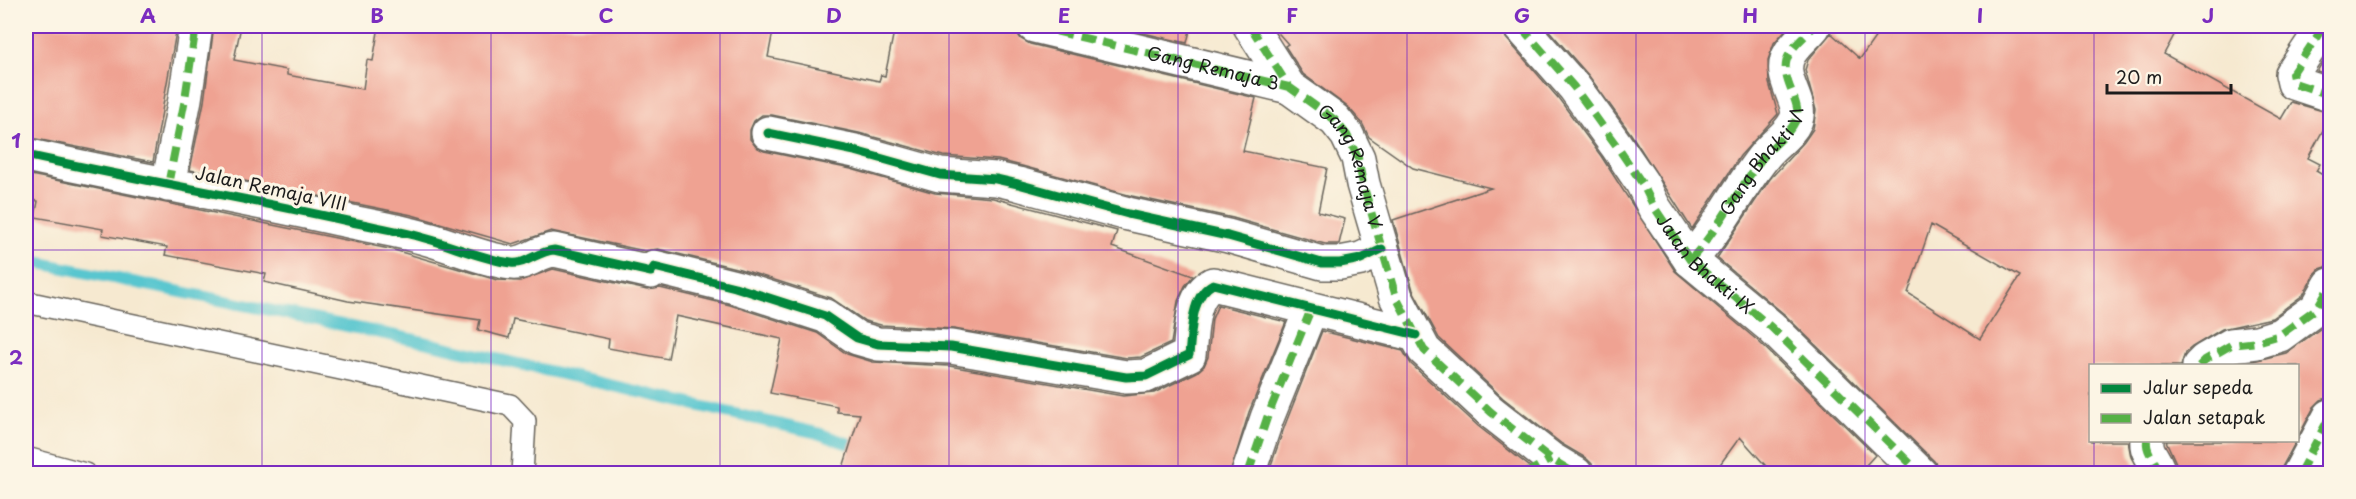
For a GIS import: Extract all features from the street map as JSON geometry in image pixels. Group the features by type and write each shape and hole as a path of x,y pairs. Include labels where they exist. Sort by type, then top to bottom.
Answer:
{"street":[{"name":"Jalan Remaja VIII","path":"196,26 185,99 168,185 220,193 426,238 464,252 513,263 523,262 543,251 554,250 651,272 654,267 735,287 825,316 857,338 878,344 951,347 1126,377 1146,376 1189,355 1197,302 1203,289 1213,284 1311,309"},
{"name":"Gang Remaja 3","path":"1034,26 1289,87"},
{"name":"Gang Remaja V","path":"1250,26 1289,87 1335,120 1347,135 1358,158 1366,195 1396,297 1424,350 1551,469"},
{"name":"Jalan Bhakti IX","path":"1520,26 1574,87 1642,183 1654,207 1690,260 1771,327 1922,474"},
{"name":"Gang Bhakti VI","path":"1690,260 1705,245 1766,154 1797,119 1798,110 1785,75 1789,55 1814,26"},
{"path":"2324,26 2292,75 2294,83 2331,95"},
{"path":"768,133 855,151 940,175 996,179 1018,184 1322,263 1340,263 1361,259 1382,249"},
{"path":"26,155 168,185"},
{"path":"2201,364 2231,345 2257,342 2280,335 2317,308 2331,285"},
{"path":"1248,474 1267,417 1311,309 1416,335"},
{"path":"2299,474 2331,416"},
{"path":"2147,442 2146,449 2158,466 2159,474"}],"lane":[{"path":"26,302 510,405 525,422 522,474"},
{"path":"26,459 85,474"}],"building":[{"path":"26,26 177,26 153,162 26,137"},
{"path":"214,26 241,26 234,60 287,70 287,75 363,89 367,60 373,61 379,26 774,26 768,57 879,81 881,75 885,76 895,26 1016,26 1016,32 1021,39 1030,44 1256,98 1243,151 1327,168 1318,212 1345,219 1339,244 1325,244 1233,218 1132,196 998,160 943,156 859,133 772,115 762,115 754,121 750,130 750,139 756,147 764,151 851,169 935,193 993,198 1117,231 1112,247 1193,276 1178,301 1171,343 1141,357 1127,358 954,329 881,325 865,321 831,298 740,269 658,249 645,251 551,231 513,244 412,215 190,170 204,102"},
{"path":"1113,26 1191,26 1187,43"},
{"path":"1272,26 1502,26 1506,38 1559,99 1601,156 1675,271 1758,341 1875,455 1858,474 1773,474 1740,437 1713,474 1595,474 1592,464 1586,458 1562,444 1503,398 1439,338 1413,290 1393,220 1491,188 1413,168 1369,137 1362,123 1349,108 1303,74 1285,46 1288,44"},
{"path":"1545,26 1789,26 1774,43 1768,60 1769,83 1778,114 1740,156 1692,229 1631,134 1589,76"},
{"path":"1883,26 2179,26 2164,54 2281,119 2291,102 2330,113 2308,158 2320,164 2316,171 2331,180 2331,261 2314,275 2303,295 2272,318 2222,329 2185,353 2182,364 2089,364 2089,442 2128,442 2131,457 2140,474 1947,474 1784,314 1717,258 1770,179 1813,129 1816,110 1805,70 1808,60 1831,33 1860,59","holes":["1931,225 2020,276 1980,339 1908,293"]},
{"path":"2331,50 2331,75 2317,71"},
{"path":"26,174 394,250 497,280 520,281 553,269 647,290 660,288 730,305 817,333 847,354 873,362 949,366 1123,396 1154,393 1197,372 1204,366 1208,357 1212,319 1218,305 1286,322 1249,412 1230,474 841,474 860,414 837,412 837,406 770,393 782,339 676,316 668,359 608,348 609,339 513,319 509,338 478,330 480,320 348,301 264,282 266,274 165,255 167,247 102,235 103,229 35,217 38,201 26,199"},
{"path":"2327,324 2331,326 2331,397 2321,400 2314,407 2299,435 2299,364 2241,364 2286,353"},
{"path":"1322,331 1403,351 1411,364 1478,426 1539,474 1268,474"},
{"path":"2166,442 2295,442 2282,467 2272,474 2177,474 2176,463"}],"waterway":[{"path":"26,260 415,340 817,433 864,449"}],"marked path":[{"path":"168,185 185,99 196,26"},
{"path":"1034,26 1289,87"},
{"path":"1250,26 1289,87 1335,120 1347,135 1358,158 1363,184 1396,297 1424,350 1491,412 1551,459 1576,474"},
{"path":"1520,26 1574,87 1642,183 1654,207 1690,260 1771,327 1921,474"},
{"path":"1690,260 1711,235 1755,168 1796,120 1796,105 1787,80 1786,62 1792,49 1814,26"},
{"path":"2324,26 2292,74 2294,83 2330,95"},
{"path":"2201,364 2231,345 2257,342 2280,335 2317,308 2330,285"},
{"path":"1248,474 1267,418 1311,309"},
{"path":"2299,474 2330,416"},
{"path":"2147,442 2159,474"},
{"path":"1525,474 1551,459"}],"cycle path":[{"path":"768,133 855,151 940,175 996,179 1018,184 1128,214 1228,236 1322,263 1340,263 1361,259 1382,249"},
{"path":"26,155 398,231 479,256 511,263 554,250 651,272 654,267 735,287 825,316 857,338 878,344 951,347 1126,377 1146,376 1189,355 1196,306 1205,290 1213,284 1416,335"}]}
